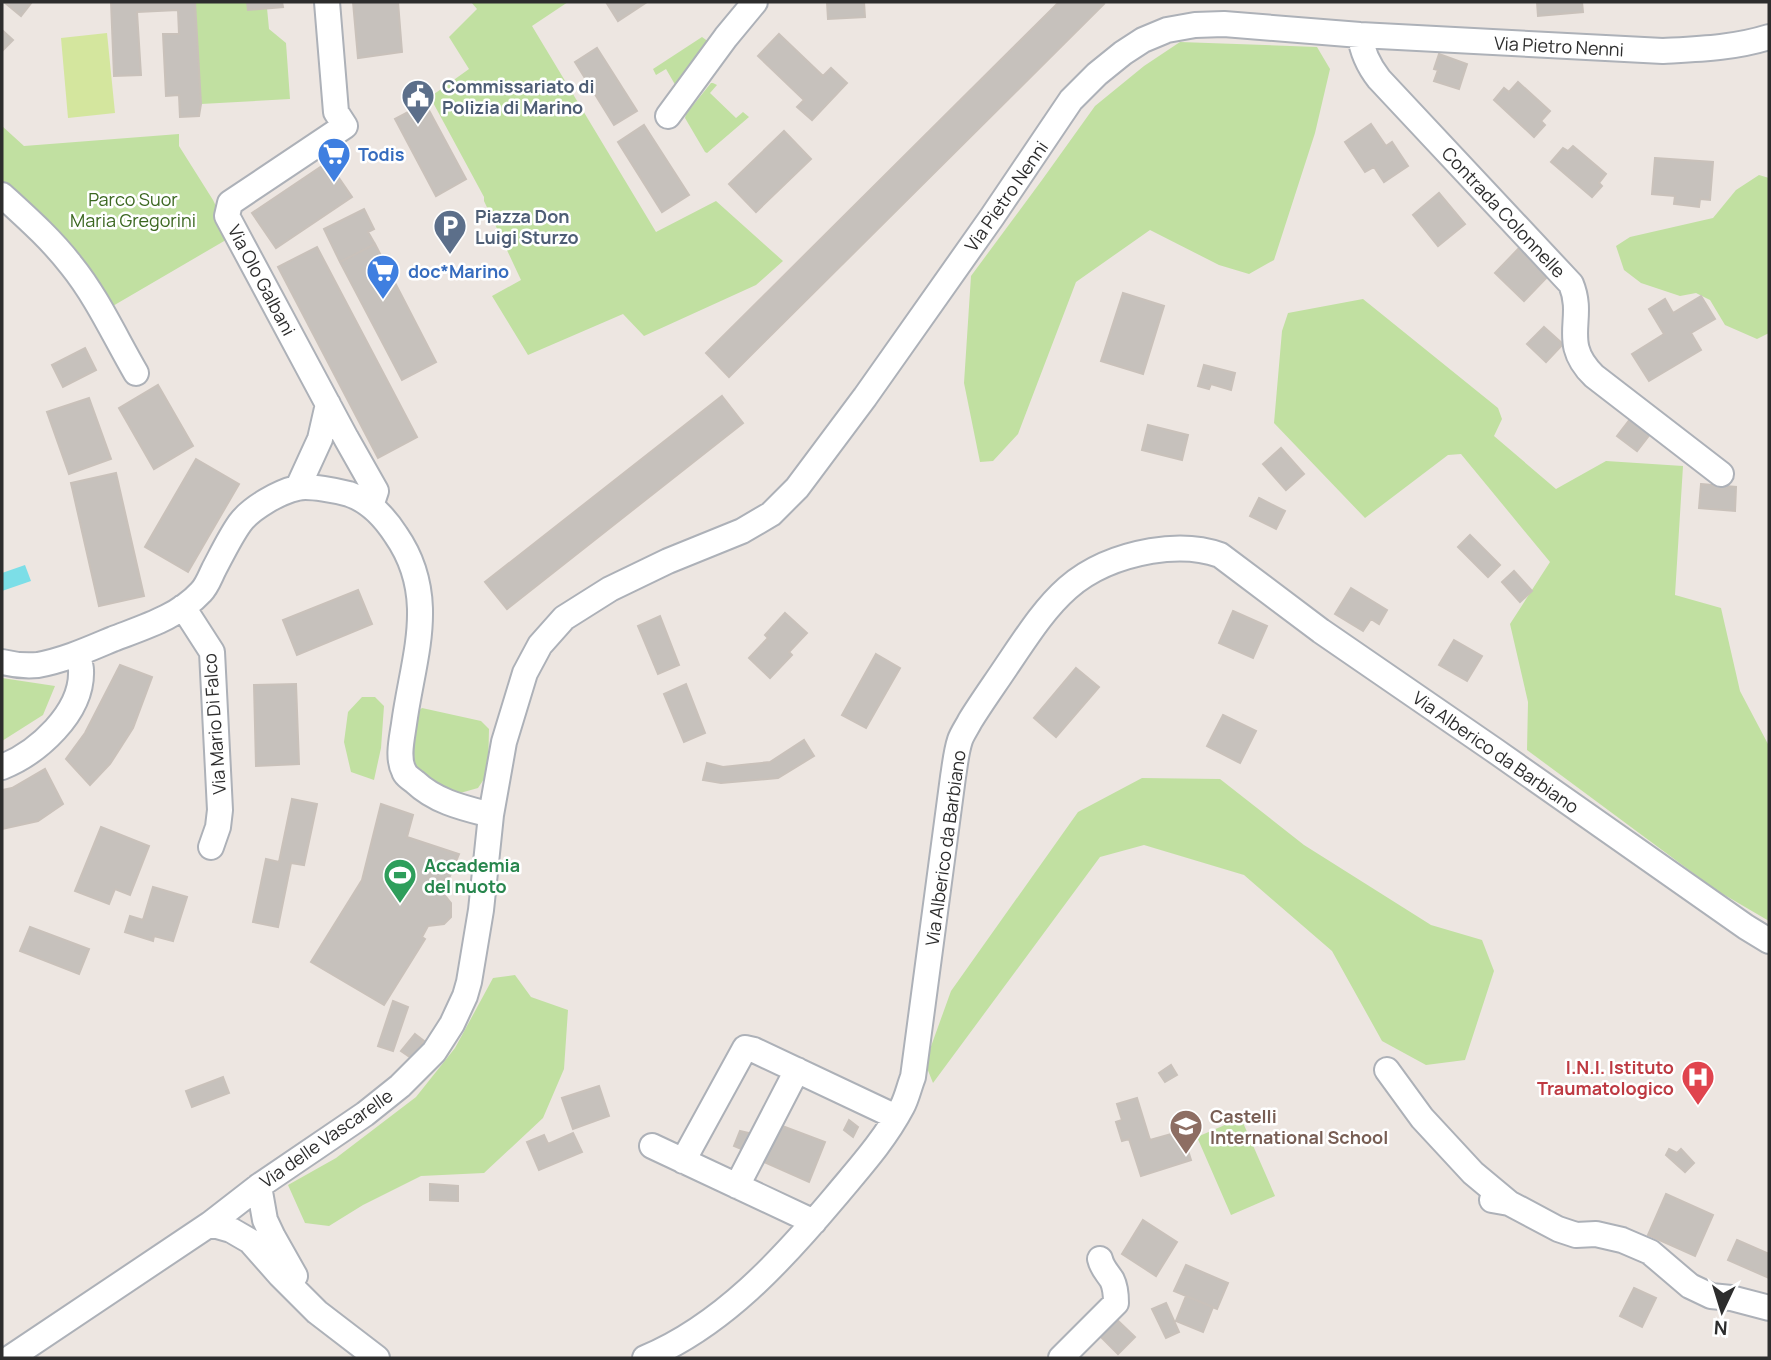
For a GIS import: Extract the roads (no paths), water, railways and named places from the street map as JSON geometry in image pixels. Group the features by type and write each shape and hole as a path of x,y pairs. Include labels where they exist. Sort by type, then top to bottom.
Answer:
{"street":[{"name":"Via Olo Galbani","path":"327,2 336,112 345,126 230,203 228,210 230,222 376,491 371,506"},
{"path":"668,116 755,2"},
{"name":"Via Pietro Nenni","path":"491,815 504,742 525,673 540,645 564,618 610,589 668,561 742,531 771,514 797,488 873,386 1071,100 1097,74 1143,40 1167,30 1224,24 1662,51 1711,49 1746,44 1769,37"},
{"name":"Contrada Colonnelle","path":"1360,34 1363,53 1379,79 1571,284 1576,302 1575,344 1580,362 1594,376 1721,474"},
{"path":"2,195 52,242 72,266 90,291 135,373"},
{"path":"298,487 317,445 328,404"},
{"path":"317,445 333,435 346,438"},
{"path":"2,662 34,665 77,654 163,619 183,607 204,588 240,522 263,502 298,487 353,495 371,506 387,521 414,569 421,610 418,648 402,735 404,772 425,793 453,805 491,815"},
{"name":"Via Alberico da Barbiano","path":"645,1358 690,1335 741,1297 814,1222 881,1143 903,1105 913,1077 960,740 1042,614 1064,590 1088,572 1121,557 1165,549 1192,548 1220,555 1321,631 1769,941"},
{"name":"Via Mario Di Falco","path":"183,607 212,652 220,810 211,848"},
{"path":"2,767 32,751 63,721 77,692 81,671 77,654"},
{"name":"Via delle Vascarelle","path":"9,1358 210,1224 259,1186 384,1099 423,1064 443,1038 462,1003 472,969 491,815"},
{"path":"683,1161 745,1048 896,1116"},
{"path":"737,1186 797,1070"},
{"path":"1387,1070 1422,1118 1501,1201 1558,1229 1576,1235 1596,1234 1622,1240 1650,1252 1690,1286 1712,1296 1769,1308"},
{"path":"652,1146 814,1222"},
{"path":"259,1186 265,1220 283,1258 317,1312"},
{"path":"210,1224 231,1230 250,1241 279,1275 317,1312 377,1358"},
{"path":"1061,1358 1116,1303 1113,1280 1102,1267 1100,1259"}],"water":[{"path":"25,565 31,581 2,591 2,573"}],"place":[{"name":"Commissariato di Polizia di Marino","path":"418,126"},
{"name":"Todis","path":"334,184"},
{"name":"Piazza Don Luigi Sturzo","path":"450,256"},
{"name":"doc*Marino","path":"383,301"},
{"name":"Accademia del nuoto","path":"400,905"},
{"name":"I.N.I. Istituto Traumatologico","path":"1698,1107"},
{"name":"Castelli International School","path":"1186,1156"}],"park label":[{"name":"Parco Suor Maria Gregorini","path":"133,209"}]}
